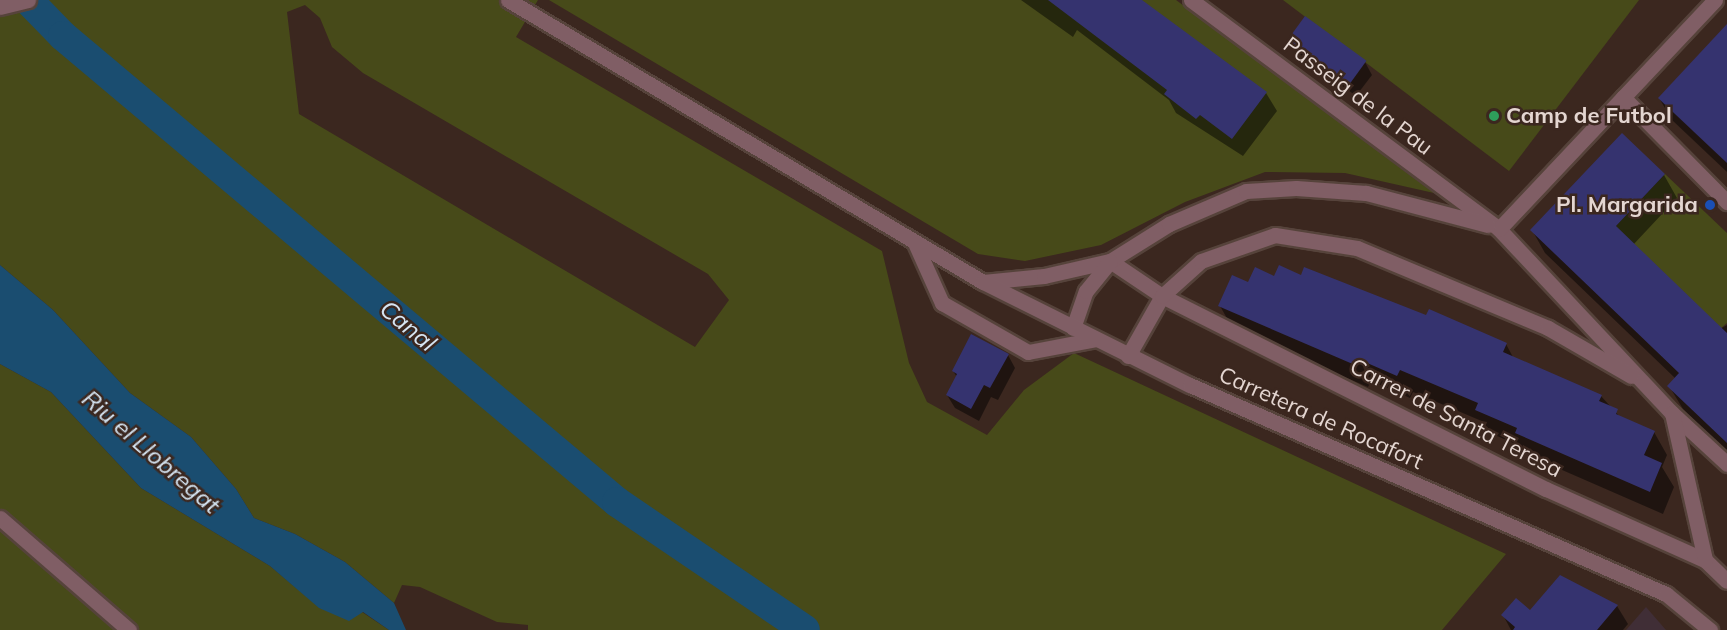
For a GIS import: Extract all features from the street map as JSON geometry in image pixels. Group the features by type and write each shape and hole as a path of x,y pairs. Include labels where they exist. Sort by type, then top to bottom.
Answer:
{"street":[{"path":"0,7 28,0"},
{"name":"Passeig de la Pau","path":"1191,0 1498,229 1672,413 1727,464"},
{"path":"1074,328 1086,291 1110,261 1169,224 1246,191 1296,188 1366,193 1498,229 1715,0"},
{"name":"Carretera de Rocafort","path":"512,1 983,282 1128,356 1666,594 1710,630"},
{"path":"1623,97 1727,202"},
{"path":"1128,356 1162,296 1202,261 1275,235 1357,248 1548,328 1647,385"},
{"path":"915,243 942,303 1028,352 1096,339"},
{"path":"983,282 1044,276 1110,261"},
{"name":"Carrer de Santa Teresa","path":"1110,261 1162,296 1546,489 1705,560 1727,581"},
{"path":"1672,413 1705,560"},
{"path":"0,518 129,630"}],"shaded area":[{"path":"1646,607 1666,630 1626,630"}],"green space":[{"path":"0,0 538,0 516,37 882,251 909,363 927,402 987,435 1024,390 1074,353 1506,554 1442,630 528,630 528,625 497,622 420,587 402,585 394,603 345,562 295,534 254,518 236,489 191,437 130,393 53,310 0,265","holes":["305,5 320,18 332,47 363,73 708,274 729,300 695,347 299,114 287,12"]},
{"path":"549,0 1176,0 1434,193 1345,173 1265,172 1185,202 1101,245 1025,261 978,254"},
{"name":"Camp de Futbol","path":"1283,0 1639,0 1509,171"},
{"path":"1665,174 1727,233 1727,323 1713,335 1616,226"},
{"path":"0,364 51,392 141,488 270,566 320,608 362,612 389,630 0,630"}],"water":[{"name":"Riu el Llobregat","path":"0,265 53,310 130,393 191,437 236,489 254,518 295,534 345,562 394,603 406,630 389,630 363,612 349,621 319,608 270,566 141,488 51,392 0,364"}],"building":[{"path":"1048,0 1142,0 1267,92 1232,139 1200,115 1196,119 1164,94 1167,90"},
{"path":"1305,16 1366,61 1349,84 1288,39"},
{"path":"1727,24 1727,163 1658,98"},
{"path":"1622,133 1665,174 1616,226 1727,333 1727,443 1667,386 1679,373 1530,230"},
{"path":"1279,265 1301,275 1304,267 1426,315 1429,309 1507,343 1503,352 1602,395 1599,401 1618,409 1616,414 1655,431 1644,455 1662,463 1650,492 1515,433 1517,428 1475,410 1478,403 1400,370 1397,376 1358,359 1355,365 1218,306 1232,275 1248,282 1255,267 1274,276"},
{"path":"971,334 1009,354 990,388 984,385 971,409 946,395 957,374 952,371"},
{"path":"1560,575 1618,605 1597,630 1513,630 1515,627 1501,615 1516,598 1530,610"}],"waterway":[{"name":"Canal","path":"28,0 63,36 617,502 805,630"}],"place":[{"name":"Camp de Futbol","path":"1494,116"},
{"name":"Pl. Margarida","path":"1710,205"}]}
